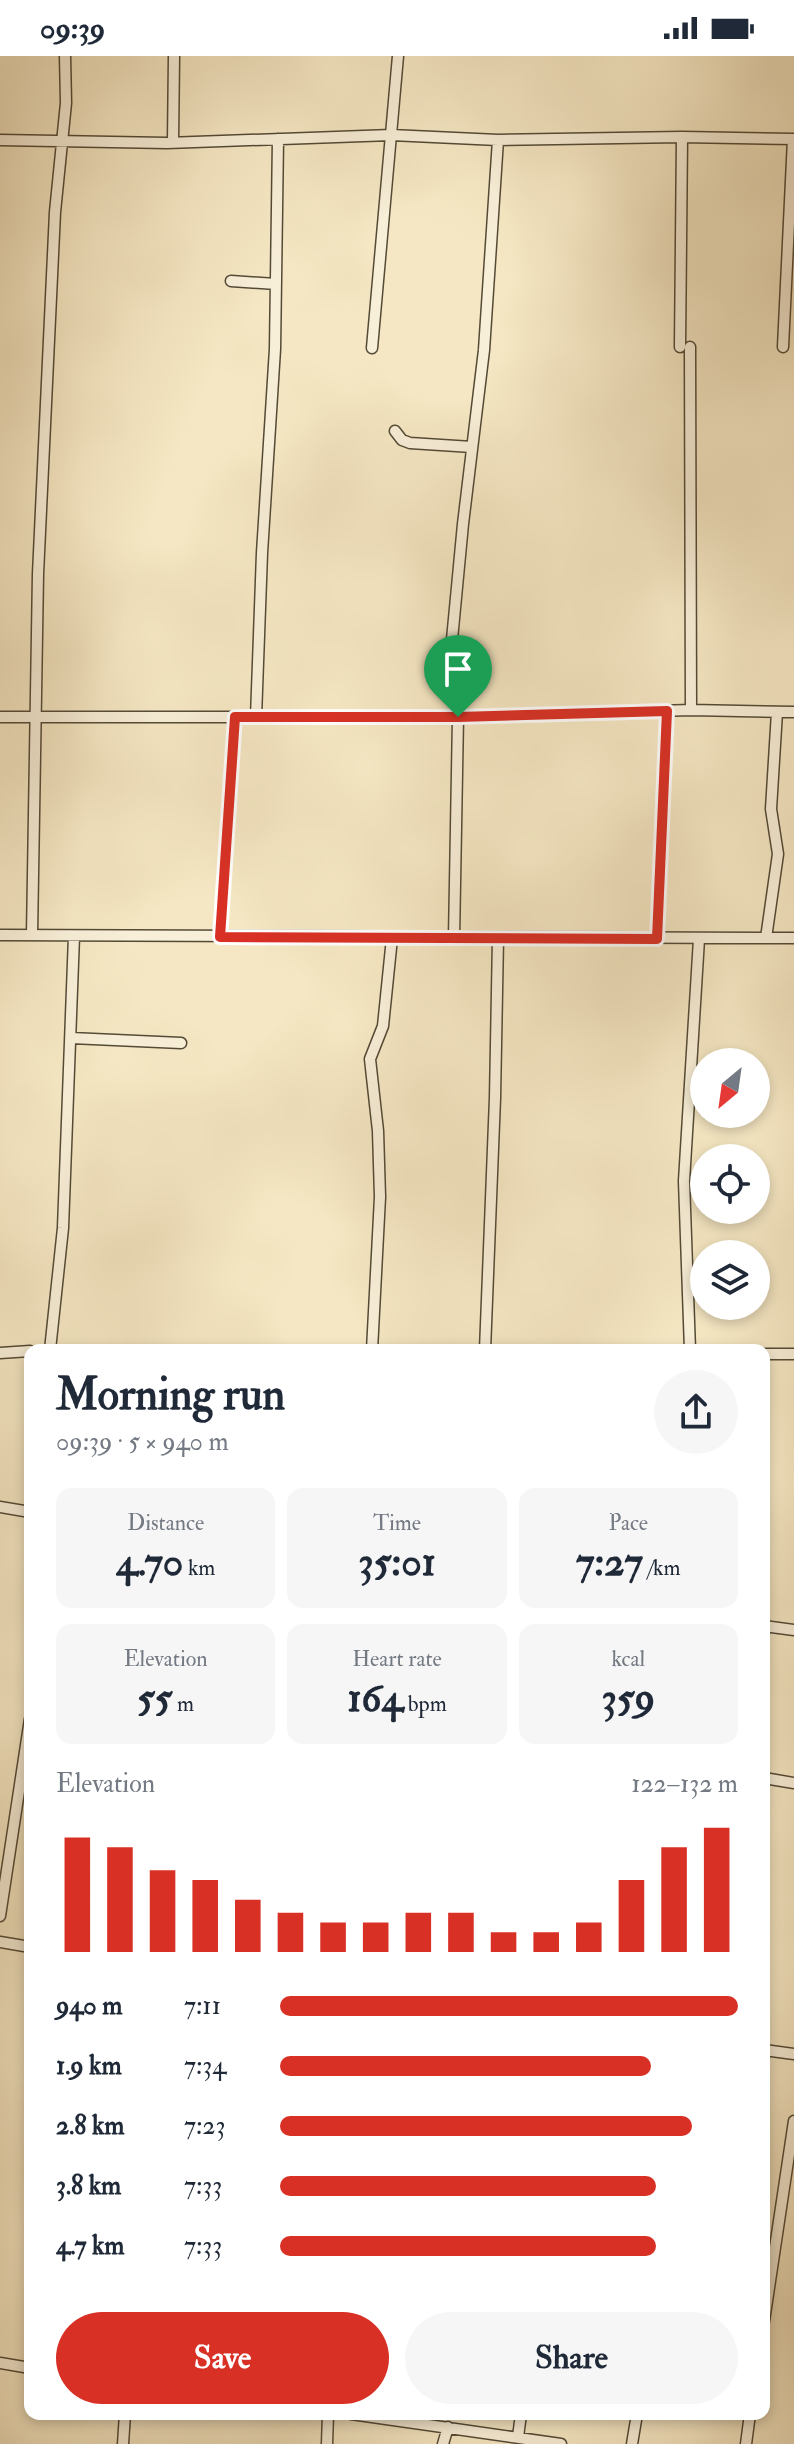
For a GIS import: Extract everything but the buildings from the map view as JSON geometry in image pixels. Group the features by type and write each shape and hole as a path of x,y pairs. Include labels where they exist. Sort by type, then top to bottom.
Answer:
{"street":[{"path":"32,935 38,574 54,226 67,74 65,56"},
{"path":"173,142 174,56"},
{"path":"372,348 398,56"},
{"path":"0,140 173,142 391,135 498,140 793,139 783,347"},
{"path":"682,137 691,710"},
{"path":"256,717 276,284 278,139"},
{"path":"454,938 458,717 451,650 484,350 498,140"},
{"path":"231,281 276,284"},
{"path":"395,431 402,440 410,443 472,447"},
{"path":"0,717 458,717 691,710 794,712"},
{"path":"657,939 667,711"},
{"path":"766,938 778,854 771,809 777,712"},
{"path":"220,937 235,717"},
{"path":"0,935 794,938"},
{"path":"51,1344 63,1228 74,936"},
{"path":"372,1344 380,1197 378,1131 370,1059 383,1026 392,938"},
{"path":"485,1344 498,938"},
{"path":"690,1344 684,1181 699,939"},
{"path":"71,1038 181,1043"},
{"path":"0,1353 24,1351"},
{"path":"770,1354 794,1354"},
{"path":"0,1507 24,1511"},
{"path":"770,1627 794,1630"},
{"path":"0,1916 24,1758"},
{"path":"770,1779 794,1783"},
{"path":"0,1942 24,1946"},
{"path":"770,2051 794,2054"},
{"path":"770,2281 794,2121"},
{"path":"0,2363 24,2367"},
{"path":"123,2444 125,2420"},
{"path":"327,2444 328,2420"},
{"path":"396,2420 561,2444"},
{"path":"518,2437 520,2420"},
{"path":"632,2444 636,2420"},
{"path":"746,2444 749,2420"},
{"path":"443,2444 448,2427"}],"route":[{"path":"667,711 657,939 220,937 235,717 458,717 667,711"}]}
